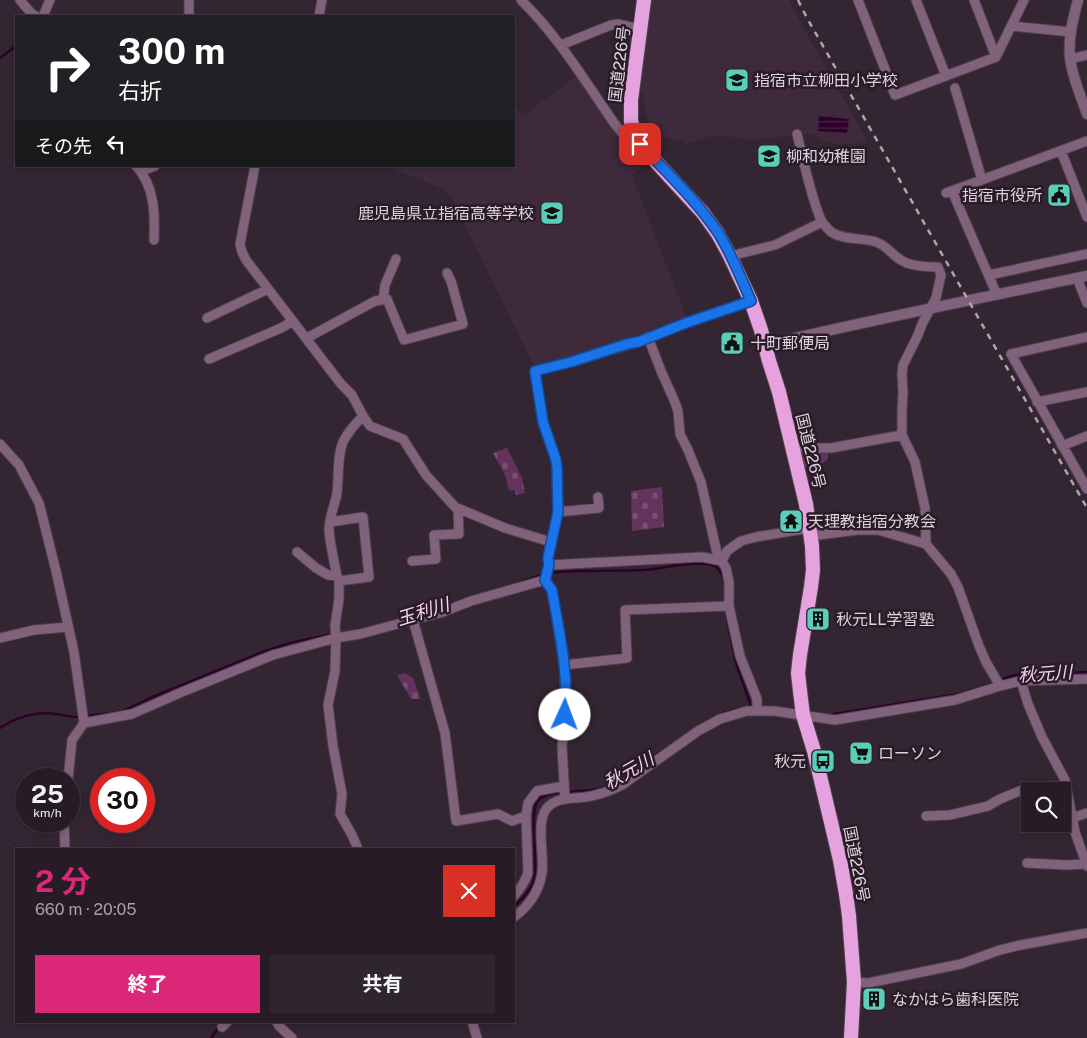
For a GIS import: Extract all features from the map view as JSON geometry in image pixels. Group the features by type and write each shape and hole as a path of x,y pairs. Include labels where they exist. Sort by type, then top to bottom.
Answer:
{"highway":[{"name":"国道226号","path":"644,0 631,100 631,120 636,140 703,213 718,234 730,256 751,301 761,330 806,504 811,532 813,562 798,673 804,715 842,868 849,916 854,982 851,1038"}],"street":[{"path":"20,0 34,15"},
{"path":"42,15 50,0"},
{"path":"189,0 189,15"},
{"path":"319,15 322,0"},
{"path":"521,0 561,45 614,124 622,133 636,140"},
{"path":"858,0 895,95 996,57 1024,0"},
{"path":"916,0 946,76"},
{"path":"974,0 996,57"},
{"path":"1078,0 1071,32 1070,59 1074,78 1087,114"},
{"path":"561,45 611,25 618,24 640,29"},
{"path":"1011,26 1071,32"},
{"path":"1070,59 1087,55"},
{"path":"955,88 982,180"},
{"path":"797,134 822,222 831,232 841,236 884,245 902,262 938,267 941,275 936,298 903,365 902,374 902,435 915,462 923,499 926,544"},
{"path":"997,295 949,192 1087,141"},
{"path":"1061,151 1087,217"},
{"path":"255,167 240,244 242,252 246,260 341,384 352,395 370,426 403,439 426,475 455,508 505,528 551,542"},
{"path":"138,169 148,184 152,199 155,215 154,240"},
{"path":"730,256 776,245 822,222"},
{"path":"989,276 1087,254"},
{"path":"383,300 384,285 396,259"},
{"path":"307,338 375,302 387,298 404,340 463,324 452,281 447,273"},
{"path":"765,345 1082,277 1087,303"},
{"path":"208,318 268,289"},
{"path":"515,916 527,906 538,888 542,874 542,821 545,812 565,792 562,747 566,699 564,666 552,590 545,580 558,512 556,460 543,422 535,371 638,342 751,301"},
{"path":"209,359 293,321"},
{"path":"648,337 678,411 680,434 701,482 717,553 726,568 729,582 727,606 740,656 756,699 757,710"},
{"path":"1087,337 1011,354 1087,489"},
{"path":"1037,402 1087,392"},
{"path":"358,848 340,814 342,794 328,705 336,671 335,626 339,599 338,578 329,530 331,514 337,494 340,452 344,440 354,424 363,416"},
{"path":"793,448 832,448 902,435"},
{"path":"1062,446 1087,436"},
{"path":"0,444 19,465 39,503 74,652 84,723 72,740 69,768"},
{"path":"558,512 599,508 598,497"},
{"path":"412,561 436,559 434,535 459,534 458,508"},
{"path":"297,552 316,568 328,575 338,578 369,577 363,517 330,522"},
{"path":"722,561 727,552 741,541 756,537 811,532 878,530 926,544 951,574 958,587 979,646 1000,686"},
{"path":"549,565 702,557 722,561"},
{"path":"84,723 132,714 273,656 336,638 360,634 443,612 545,580"},
{"path":"564,666 626,658 625,610 727,606"},
{"path":"413,620 446,733 456,821 498,814 512,821 526,816"},
{"path":"0,638 34,630 68,627"},
{"path":"515,895 526,880 528,873 526,816 528,803 537,791 565,792 584,798 611,791 720,719 747,711 774,710 835,720 954,700 1021,681 1087,679"},
{"path":"1021,681 1028,704 1042,737 1065,782"},
{"path":"926,816 950,815 988,806 1021,790"},
{"path":"1027,864 1087,865 1075,832 1071,813"},
{"path":"1072,818 1087,813"},
{"path":"64,833 65,848"},
{"path":"854,982 868,983 961,964 1014,947 1087,933"},
{"path":"277,1023 292,1038"},
{"path":"473,1023 477,1038"}],"shaded area":[{"name":"指宿市立柳田小学校","path":"650,0 789,0 868,143 835,144 824,141 812,134 752,140 711,136 687,144 661,137 662,125 648,123 641,89 640,71"},
{"name":"鹿児島県立指宿高等学校","path":"578,75 612,128 636,158 646,164 632,176 688,321 637,340 535,368 450,195 445,190 388,167 515,167 515,106 523,116"},
{"path":"819,116 849,119 847,133 818,131"}],"green space":[{"path":"507,448 522,478 525,493 516,495 514,490 509,491 506,477 493,453"},
{"path":"828,450 828,459 823,463 803,467 798,451"},
{"path":"662,487 664,527 632,531 631,491"},
{"path":"405,673 413,678 421,699 411,699 397,675"}],"waterway":[{"path":"0,58 15,47"},
{"name":"玉利川","path":"549,573 642,570 686,564 704,564 717,568 725,583"},
{"name":"玉利川","path":"506,587 544,574"},
{"name":"玉利川","path":"423,613 453,603"},
{"name":"玉利川","path":"727,619 736,663 751,706"},
{"name":"玉利川","path":"85,716 121,712 265,651 290,643 332,634"},
{"name":"秋元川","path":"1003,679 1014,675 1087,672"},
{"name":"秋元川","path":"834,714 959,694 991,684"},
{"name":"秋元川","path":"719,715 738,709"},
{"name":"玉利川","path":"0,728 11,721 35,714 48,713 80,717"},
{"name":"秋元川","path":"515,906 530,890 533,883 535,863 534,814 537,802 541,798 554,793 592,790 611,785 662,751"},
{"name":"秋元川","path":"211,1038 219,1027"}],"railway":[{"path":"798,0 1087,508"}],"place":[{"name":"指宿市立柳田小学校","path":"737,80"},
{"name":"柳和幼稚園","path":"769,156"},
{"name":"指宿市役所","path":"1059,195"},
{"name":"鹿児島県立指宿高等学校","path":"552,213"},
{"name":"十町郵便局","path":"732,343"},
{"name":"天理教指宿分教会","path":"791,521"},
{"name":"秋元LL学習塾","path":"818,619"},
{"name":"ローソン","path":"861,753"},
{"name":"秋元","path":"823,761"},
{"name":"なかはら歯科医院","path":"874,999"}],"route":[{"path":"565,715 564,666 552,590 545,580 558,512 557,468 556,460 545,431 535,371 638,342 751,301 718,234 685,192 640,144"}]}
